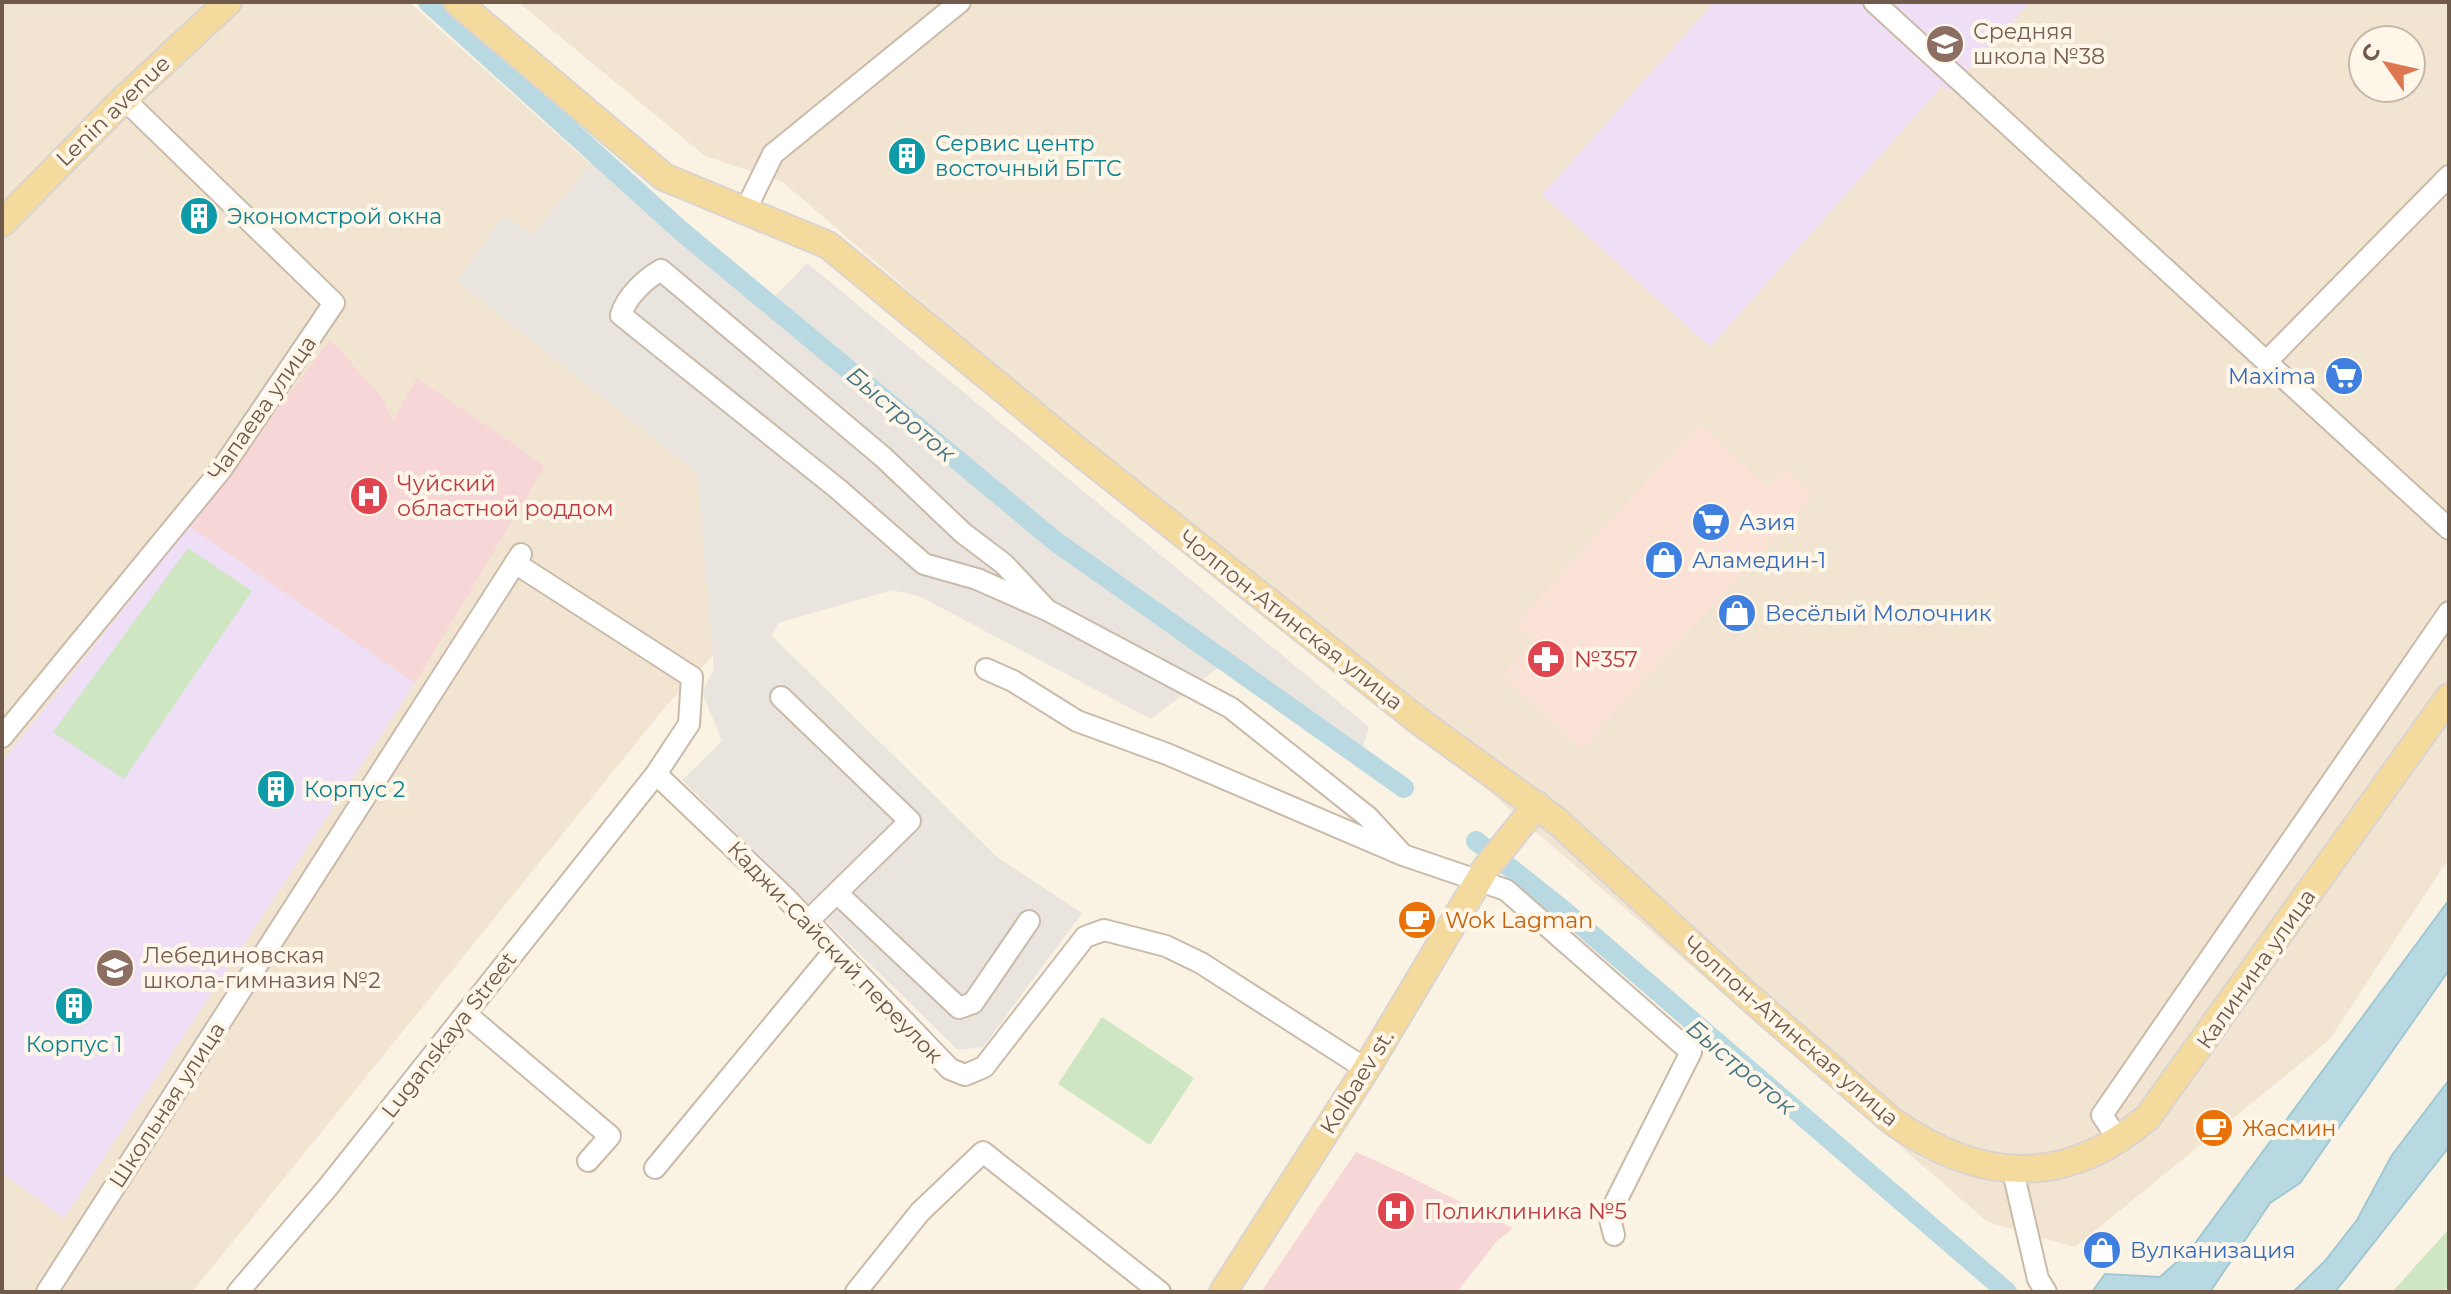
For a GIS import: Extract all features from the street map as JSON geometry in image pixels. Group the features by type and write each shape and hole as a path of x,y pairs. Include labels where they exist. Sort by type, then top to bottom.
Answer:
{"main road":[{"name":"Lenin avenue","path":"2,223 124,99 228,2"},
{"name":"Чолпон-Атинская улица","path":"457,2 649,167 680,184 828,245 1077,450 1419,721 1537,805 1892,1121 1945,1153 1989,1166 2012,1167"},
{"name":"Калинина улица","path":"2012,1167 2067,1164 2119,1141 2170,1090 2449,697"},
{"name":"Kolbaev st.","path":"1223,1292 1366,1069 1482,874 1512,832 1537,805"}],"street":[{"path":"745,211 773,154 960,2"},
{"path":"1874,2 2449,529"},
{"name":"Чапаева улица","path":"2,737 221,470 334,303 124,99"},
{"path":"2266,362 2449,176"},
{"path":"1047,610 1004,564 963,533 883,457 661,270 648,278 623,307 621,315 838,489 924,564 977,579 1047,610 1231,708 1368,817 1403,855"},
{"name":"Luganskaya Street","path":"238,1292 328,1187 466,1014 656,774 689,724 692,677 518,559"},
{"name":"Школьная улица","path":"47,1292 518,559"},
{"path":"2119,1141 2102,1115 2449,612"},
{"path":"986,669 1013,681 1077,721 1167,754 1458,876 1482,874 1506,890 1691,1052 1609,1215 1614,1235"},
{"path":"781,697 910,821 808,921"},
{"name":"Каджи-Сайский переулок","path":"656,774 808,921 950,1069 965,1075 984,1067 1085,937 1104,930 1166,946 1201,963 1366,1069"},
{"path":"837,893 959,1008 973,1003 1029,921"},
{"path":"655,1168 835,950"},
{"path":"466,1014 610,1136 588,1161"},
{"path":"856,1292 920,1212 983,1152 1160,1292"},
{"path":"2012,1167 2038,1279 2046,1292"}],"shaded area":[{"path":"2,2 409,2 907,447 666,706 192,1292 2,1292"},
{"path":"518,2 2449,2 2449,858 2329,1040 2075,1247 1988,1222 783,182 705,156"},
{"path":"1714,2 2030,2 1949,91 1942,86 1710,347 1542,195"},
{"name":"Быстроток","path":"591,162 1000,507 1218,668 1151,719 919,596 892,590 778,623 772,636 998,858 1082,913 983,1047 958,1050 682,780 722,741 702,692 714,669 697,473 457,281 503,215 533,234"},
{"path":"807,263 1369,727 1363,747 1070,545 775,296"},
{"name":"Чуйский областной роддом","path":"330,340 380,394 393,421 417,378 545,466 415,683 189,526"},
{"name":"Аламедин-1","path":"1699,423 1766,485 1783,467 1814,495 1581,750 1501,676 1532,642 1514,625"},
{"name":"Лебединовская школа-гимназия №2","path":"189,526 415,683 64,1218 2,1173 2,762"},
{"name":"Поликлиника №5","path":"1356,1152 1513,1228 1497,1241 1457,1292 1261,1292"}],"green space":[{"path":"188,548 252,591 124,779 53,732"},
{"path":"1102,1017 1194,1078 1150,1145 1058,1084"},
{"path":"2449,1229 2449,1285 2442,1292 2392,1292"}],"water":[{"path":"2449,900 2449,970 2300,1183 2270,1203 2210,1292 2092,1292 2105,1274 2160,1277 2190,1250"},
{"path":"2449,1080 2449,1147 2335,1292 2293,1292 2325,1261 2357,1220 2392,1155"}],"waterway":[{"name":"Быстроток","path":"428,2 680,230 1055,541 1404,788"},
{"name":"Быстроток","path":"1476,841 1562,909 2007,1292"}],"place":[{"name":"Средняя школа №38","path":"1945,44"},
{"name":"Сервис центр восточный БГТС","path":"907,156"},
{"name":"Экономстрой окна","path":"199,216"},
{"name":"Maxima","path":"2344,376"},
{"name":"Чуйский областной роддом","path":"369,496"},
{"name":"Азия","path":"1711,522"},
{"name":"Аламедин-1","path":"1664,560"},
{"name":"Весёлый Молочник","path":"1737,613"},
{"name":"№357","path":"1546,659"},
{"name":"Корпус 2","path":"276,789"},
{"name":"Wok Lagman","path":"1417,920"},
{"name":"Лебединовская школа-гимназия №2","path":"115,968"},
{"name":"Корпус 1","path":"74,1006"},
{"name":"Жасмин","path":"2214,1128"},
{"name":"Поликлиника №5","path":"1396,1211"},
{"name":"Вулканизация","path":"2102,1250"}]}
